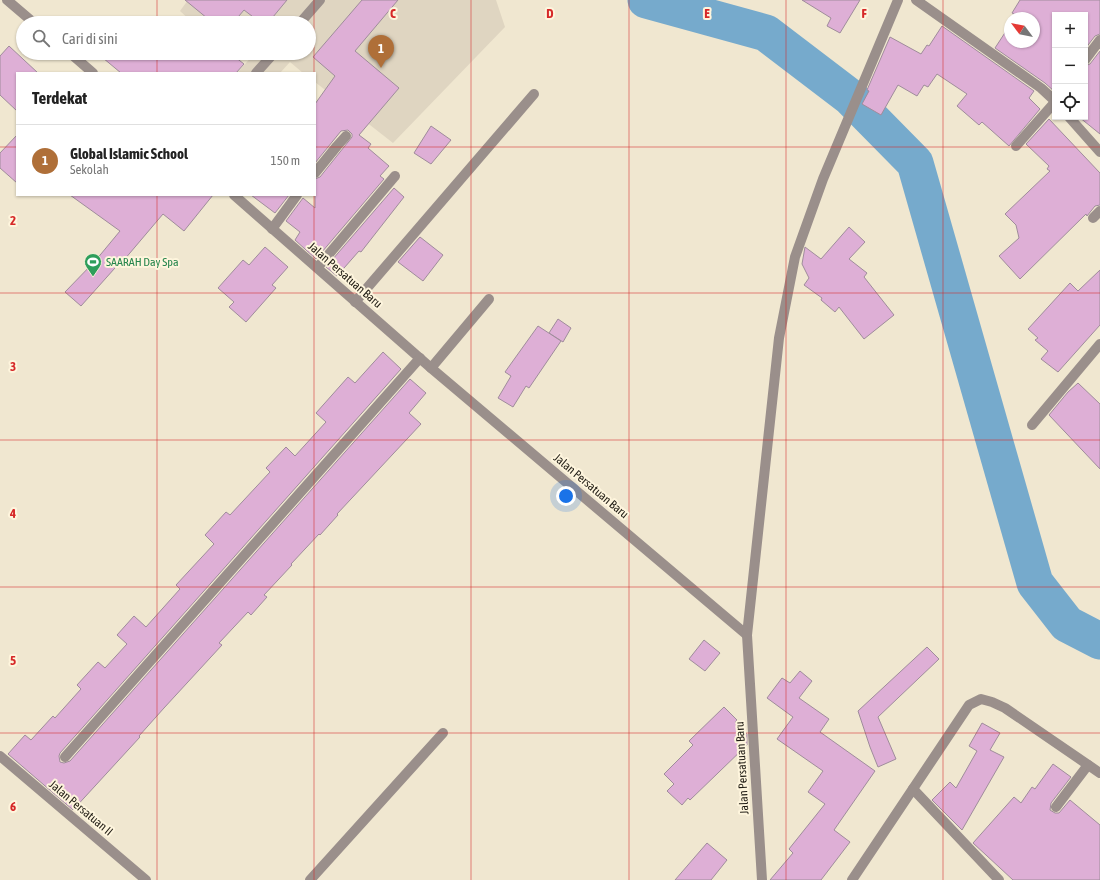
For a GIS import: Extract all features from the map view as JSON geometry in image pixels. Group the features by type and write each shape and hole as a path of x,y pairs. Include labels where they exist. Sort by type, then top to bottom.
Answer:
{"street":[{"path":"7,0 26,16"},
{"path":"306,16 320,0"},
{"path":"747,635 779,338 795,257 823,179 898,0"},
{"path":"916,0 1041,88 1052,98"},
{"path":"1088,56 1100,40"},
{"path":"78,60 92,72"},
{"path":"257,72 268,60"},
{"path":"355,302 534,94"},
{"path":"1016,146 1052,104"},
{"path":"1072,120 1100,152"},
{"path":"316,172 346,136"},
{"path":"318,267 395,176"},
{"name":"Jalan Persatuan Baru","path":"235,196 318,267 355,302 431,368 747,635 762,880"},
{"path":"272,229 296,196"},
{"path":"431,368 489,299"},
{"path":"1032,425 1100,344"},
{"path":"65,757 420,358"},
{"path":"852,880 969,705 981,699 1005,708 1100,773"},
{"path":"310,880 443,733"},
{"name":"Jalan Persatuan II","path":"0,756 146,880"},
{"path":"1056,807 1088,765"},
{"path":"913,789 999,880"}],"shaded area":[{"path":"188,0 496,0 505,27 393,143 316,83 316,72 302,72 290,62 281,72 238,72 249,60 316,60 316,16 185,16 180,11"}],"building":[{"path":"185,0 287,0 274,16 252,16 244,10 239,16 204,16"},
{"path":"362,0 398,0 355,51 399,88 359,135 371,144 368,148 389,166 380,176 384,179 316,259 295,240 300,232 286,221 303,198 315,208 316,179 320,177 352,137 352,134 348,130 341,131 316,162 316,103 335,76 316,60 316,54"},
{"path":"802,0 860,0 840,33 827,26 831,18"},
{"path":"1020,0 1100,0 1100,34 1095,36 1088,45 1088,12 1052,12 1052,89 995,48 1004,34 1004,48 1040,48 1040,12 1013,12"},
{"path":"942,26 1034,91 1029,98 1040,109 1009,146 982,122 979,125 957,106 967,94 937,74 928,87 924,85 917,96 898,85 881,115 862,104 869,91 867,90 890,37 921,54 927,45 929,46"},
{"path":"9,46 16,53 16,60 24,60 37,72 16,72 16,110 0,95 0,56"},
{"path":"1100,51 1100,134 1083,120 1088,120 1088,65"},
{"path":"105,60 239,60 244,64 237,72 120,72"},
{"path":"1049,119 1100,173 1100,205 1095,206 1087,216 1086,214 1020,279 999,256 1019,238 1016,225 1005,214 1050,171 1047,169 1049,166 1026,144"},
{"path":"431,126 451,140 431,164 414,153"},
{"path":"16,136 16,182 0,168 0,153"},
{"path":"394,188 404,197 361,252 359,251 337,276 326,267"},
{"path":"71,196 212,196 184,231 163,214 124,260 123,259 81,306 65,292 96,260 120,231"},
{"path":"252,196 288,196 275,213"},
{"path":"849,227 865,242 849,259 867,273 864,277 894,315 864,339 839,307 835,312 821,300 822,298 804,285 809,278 802,264 805,247 821,259"},
{"path":"420,237 443,255 423,281 398,262"},
{"path":"265,247 288,267 272,285 276,288 246,322 229,307 234,302 218,288 243,260 249,265"},
{"path":"1100,270 1100,325 1058,372 1041,359 1048,351 1035,340 1038,338 1028,329 1070,283 1078,291"},
{"path":"558,319 571,328 563,342 549,333"},
{"path":"538,326 561,341 529,388 526,386 513,407 498,398 511,376 505,372"},
{"path":"383,352 401,369 60,753 60,762 64,763 70,761 410,379 426,393 409,413 421,424 337,514 338,515 320,535 319,534 291,564 292,565 264,595 267,597 251,615 248,612 219,643 222,645 73,810 8,754 25,735 31,740 53,716 55,718 81,689 77,685 98,662 105,668 127,644 117,635 134,616 146,627 180,589 176,585 214,544 205,535 226,512 230,515 270,472 266,468 286,447 295,456 326,422 316,413 348,377 355,383"},
{"path":"1078,383 1100,404 1100,469 1049,415 1068,392"},
{"path":"704,640 720,653 705,671 689,659"},
{"path":"927,647 939,659 878,717 896,759 878,767 858,711"},
{"path":"800,671 812,681 799,698 829,719 820,732 875,771 834,830 850,842 821,880 770,880 793,853 789,849 825,804 808,792 823,771 777,739 793,717 767,698 782,678 790,683"},
{"path":"724,707 737,720 735,722 747,734 747,745 690,800 688,798 682,805 667,791 674,784 664,774 693,745 689,741"},
{"path":"982,723 1000,733 990,750 1004,757 962,830 932,800 950,782 956,788 977,751 969,746"},
{"path":"1053,764 1071,777 1051,803 1050,810 1055,813 1059,813 1070,800 1100,825 1100,880 1013,880 973,843 1014,797 1021,803 1032,787 1035,789"},
{"path":"707,843 727,860 711,880 675,880"}],"waterway":[{"path":"646,0 766,33 850,97 915,163 1035,583 1067,624 1100,641"}],"place":[{"name":"Global Islamic School","path":"381,68"},
{"name":"SAARAH Day Spa","path":"93,277"}]}
